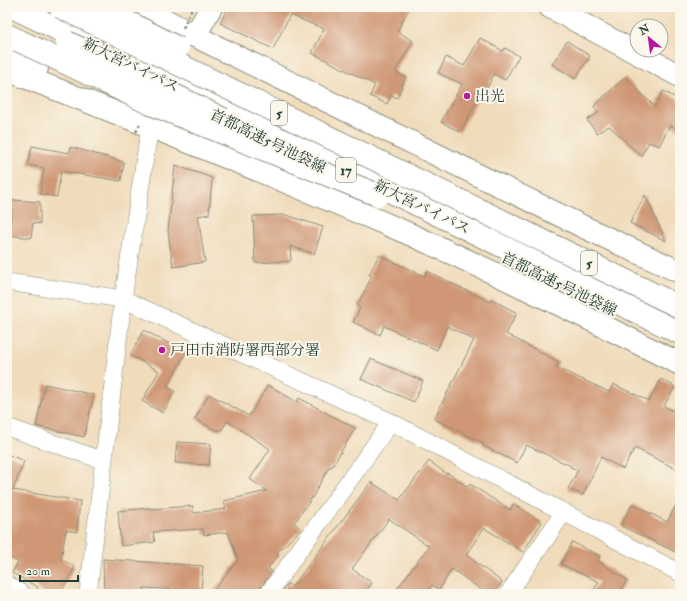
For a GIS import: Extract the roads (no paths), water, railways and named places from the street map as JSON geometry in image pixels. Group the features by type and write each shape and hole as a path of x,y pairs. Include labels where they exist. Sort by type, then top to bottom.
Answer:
{"main road":[{"name":"新大宮バイパス","path":"12,7 680,333"},
{"name":"新大宮バイパス","path":"37,7 427,199 680,320"},
{"name":"首都高速5号池袋線","path":"60,7 680,307"},
{"path":"99,7 383,151 498,219"},
{"path":"141,7 195,36 581,226 680,272"},
{"path":"195,36 211,7"},
{"path":"550,7 680,76"},
{"name":"首都高速5号池袋線","path":"7,13 680,342"},
{"path":"7,35 151,104 378,195"},
{"path":"7,54 70,84 150,126"},
{"name":"17","path":"7,70 150,126 408,234 545,297 680,364"}],"street":[{"path":"88,594 123,298 150,126"},
{"path":"7,282 123,298 391,422 680,573"},
{"path":"268,594 391,422"},
{"path":"7,427 104,461"},
{"path":"508,594 564,512"},
{"path":"7,584 22,594"}],"place":[{"name":"出光","path":"467,96"},
{"name":"戸田市消防署西部分署","path":"162,350"}]}
